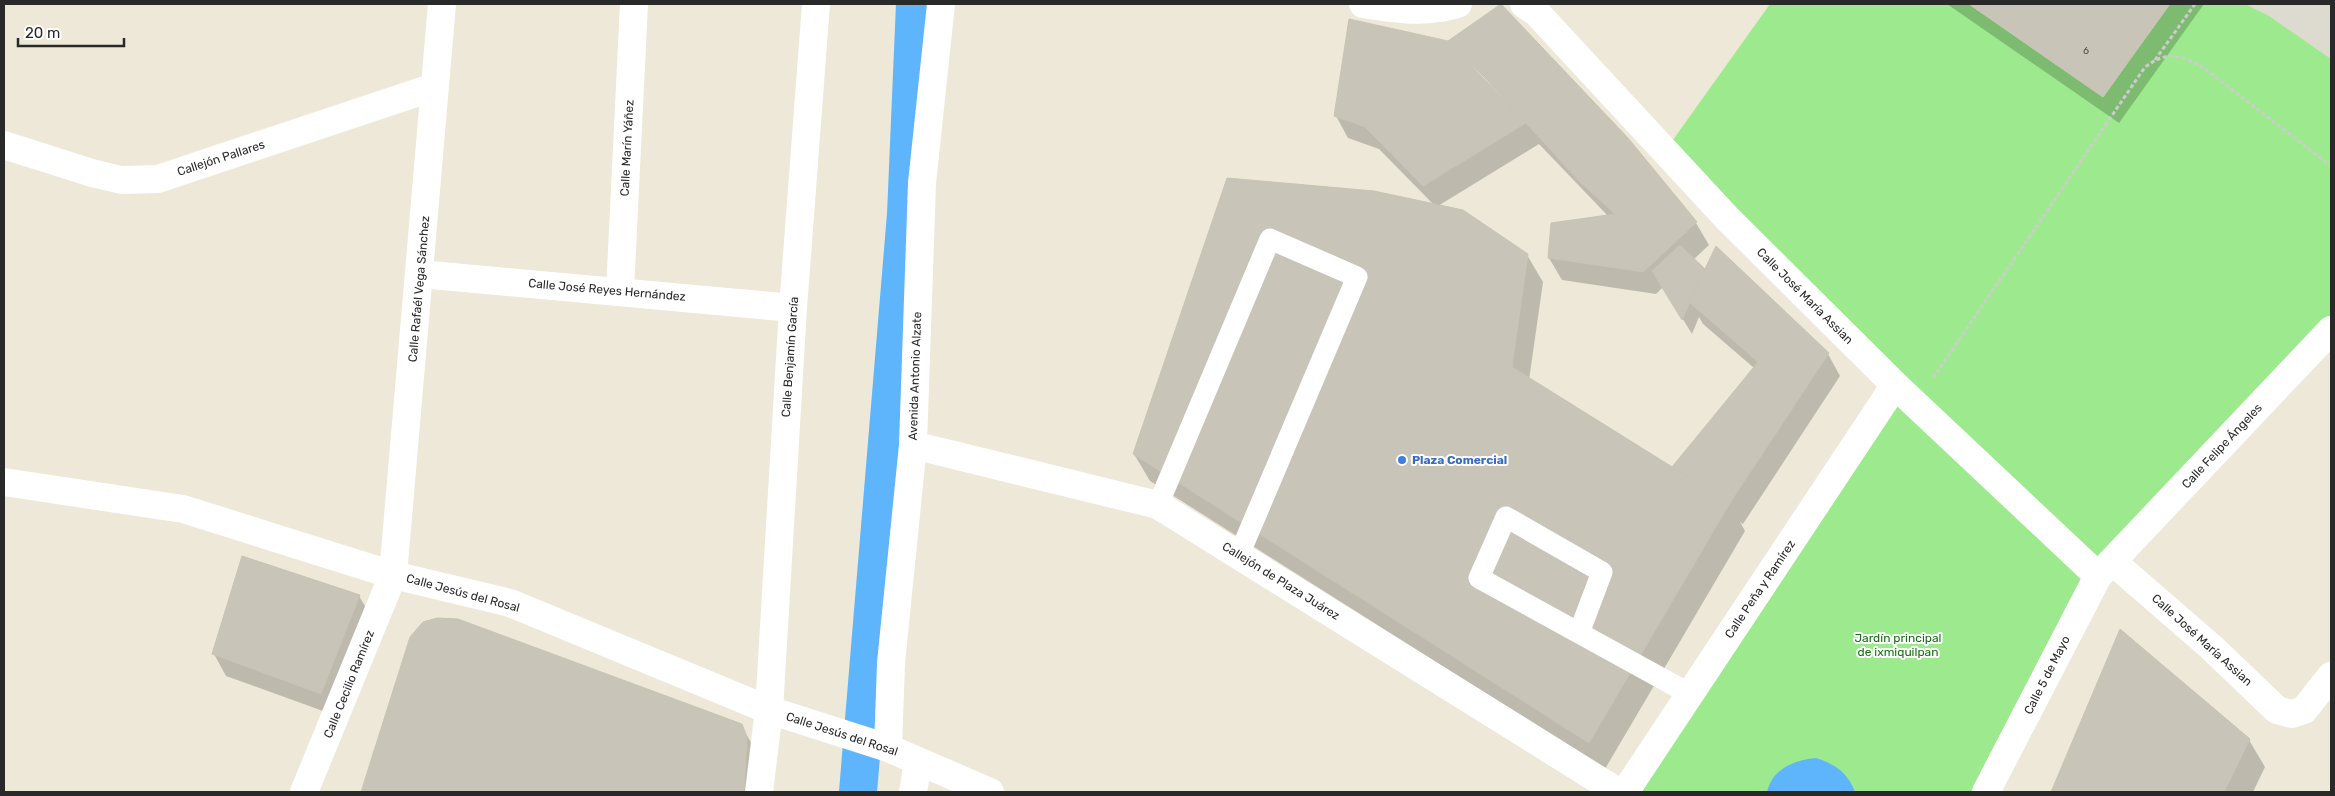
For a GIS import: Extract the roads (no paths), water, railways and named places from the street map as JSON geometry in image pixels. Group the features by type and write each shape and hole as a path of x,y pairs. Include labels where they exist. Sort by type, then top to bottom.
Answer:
{"street":[{"name":"Calle Rafaél Vega Sánchez","path":"393,575 442,4"},
{"name":"Calle Marín Yáñez","path":"620,291 634,4"},
{"name":"Calle Benjamín García","path":"759,792 779,713 793,308 816,4"},
{"name":"Avenida Antonio Alzate","path":"879,746 891,663 913,445 922,183 941,4"},
{"path":"1362,4 1405,10 1442,9 1458,4"},
{"name":"Calle José María Assian","path":"1524,4 1537,13 1727,218 1895,385 2106,569 2211,647 2277,710 2292,714 2304,710 2331,676"},
{"name":"Callejón Pallares","path":"4,145 92,174 121,180 158,179 434,86"},
{"name":"Calle José Reyes Hernández","path":"420,274 793,308"},
{"name":"Calle Felipe Ángeles","path":"2106,569 2331,330"},
{"name":"Calle Peña y Ramírez","path":"1625,792 1895,385"},
{"name":"Callejón de Plaza Juárez","path":"913,445 1158,505 1618,792"},
{"name":"Calle Jesús del Rosal","path":"4,482 183,509 393,575 510,603 779,713 879,746 990,792"},
{"name":"Calle 5 de Mayo","path":"1986,792 2106,569"},
{"name":"Calle Cecilio Ramírez","path":"304,792 393,575"},
{"path":"913,792 918,762"}],"lane":[{"path":"1158,505 1270,239 1357,277 1239,555"},
{"path":"1579,633 1602,572 1506,517 1479,578 1579,633 1690,694"}],"water":[{"path":"1816,758 1829,763 1845,774 1855,792 1767,792 1774,777 1785,767 1800,761"}],"waterway":[{"path":"858,792 906,214 915,4"}],"place":[{"name":"Plaza Comercial","path":"1402,460"}],"park label":[{"name":"Jardín principal de ixmiquilpan","path":"1898,645"}]}
